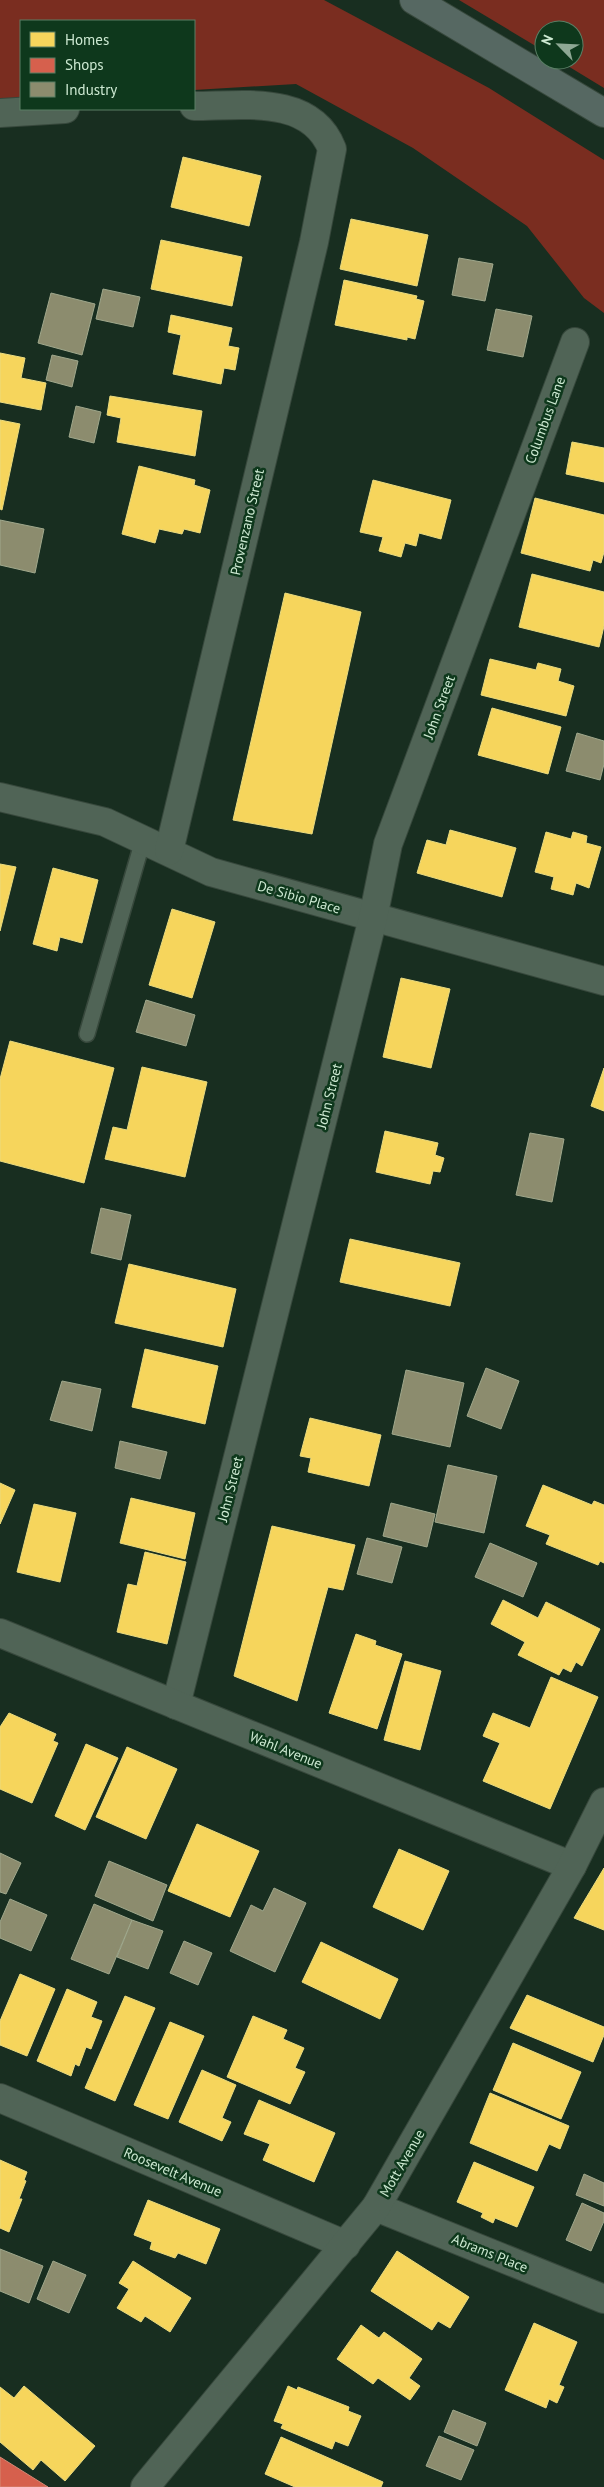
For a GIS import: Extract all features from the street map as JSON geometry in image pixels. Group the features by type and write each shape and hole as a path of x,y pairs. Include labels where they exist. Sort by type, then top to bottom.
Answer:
{"highway":[{"path":"414,0 604,113"}],"street":[{"name":"Provenzano Street","path":"169,851 312,251 332,149 328,138 306,116 289,109 261,106 195,106"},
{"path":"0,112 44,110"},
{"name":"Columbus Lane","path":"516,499 575,342"},
{"name":"John Street","path":"176,1705 373,918 388,844 516,499"},
{"name":"De Sibio Place","path":"0,797 105,822 211,872 604,981"},
{"name":"Wahl Avenue","path":"0,1633 572,1866"},
{"name":"Mott Avenue","path":"145,2487 376,2207 572,1866 604,1802"},
{"name":"Roosevelt Avenue","path":"0,2098 346,2245"},
{"name":"Abrams Place","path":"376,2207 604,2299"}],"lane":[{"path":"87,1034 143,840"}],"shaded area":[{"path":"0,0 324,0 489,88 604,160 604,313 584,298 527,226 413,148 296,84 195,90 195,20 20,20 20,101 0,101"},
{"path":"459,0 604,0 604,88 574,70 584,70 584,20 534,20 534,45"}],"building: Homes":[{"path":"183,157 261,176 249,226 171,207"},
{"path":"351,219 428,235 417,286 340,269"},
{"path":"161,240 242,257 232,306 151,289"},
{"path":"344,280 417,296 416,299 424,301 415,339 407,337 407,340 335,325"},
{"path":"171,315 232,328 228,346 239,348 235,370 224,368 221,384 173,374 181,335 168,332"},
{"path":"0,353 25,358 21,378 46,383 41,410 0,402"},
{"path":"110,396 202,411 195,456 117,442 121,418 107,415"},
{"path":"0,420 20,424 2,510 0,509"},
{"path":"572,442 604,448 604,482 566,474"},
{"path":"139,466 195,480 194,485 210,490 200,533 184,529 182,534 159,529 155,543 122,534"},
{"path":"373,480 451,500 441,539 419,533 416,546 405,543 401,557 379,551 383,537 360,532"},
{"path":"535,498 604,515 604,552 601,563 593,560 590,571 521,553"},
{"path":"532,574 604,592 604,626 599,647 519,627"},
{"path":"285,593 361,612 312,834 233,820"},
{"path":"490,659 536,670 538,663 561,669 558,681 574,686 566,716 481,695"},
{"path":"492,708 561,727 548,774 478,755"},
{"path":"450,830 516,848 502,897 417,873 427,840 446,845"},
{"path":"546,832 571,839 573,832 587,836 586,843 601,847 589,888 576,883 573,895 551,889 554,877 535,872"},
{"path":"0,864 16,867 0,931"},
{"path":"53,868 98,880 82,943 60,937 57,951 33,944"},
{"path":"172,909 215,922 192,998 149,985"},
{"path":"401,978 450,989 431,1068 383,1057"},
{"path":"10,1041 114,1068 84,1183 0,1161 0,1079"},
{"path":"142,1067 207,1082 185,1177 105,1159 113,1127 127,1130"},
{"path":"604,1068 604,1111 591,1106"},
{"path":"385,1131 438,1143 435,1155 444,1158 440,1172 433,1171 430,1184 376,1172"},
{"path":"350,1239 460,1263 450,1306 340,1282"},
{"path":"129,1264 236,1289 223,1347 115,1323"},
{"path":"145,1349 218,1366 205,1424 132,1407"},
{"path":"310,1418 381,1435 369,1486 308,1472 311,1458 300,1456"},
{"path":"0,1483 15,1490 0,1524"},
{"path":"543,1485 592,1505 594,1501 604,1505 604,1563 600,1561 598,1565 546,1544 550,1535 526,1526"},
{"path":"131,1498 195,1513 185,1559 120,1543"},
{"path":"34,1504 76,1513 60,1582 17,1572"},
{"path":"272,1526 355,1545 343,1590 328,1587 297,1701 234,1676"},
{"path":"145,1552 186,1562 167,1644 117,1632 128,1584 137,1586"},
{"path":"503,1600 538,1618 546,1602 600,1629 582,1666 576,1662 571,1672 563,1668 559,1675 518,1655 525,1642 491,1624"},
{"path":"356,1634 376,1641 375,1645 402,1654 377,1729 329,1713"},
{"path":"405,1661 441,1671 420,1750 384,1740"},
{"path":"551,1677 598,1697 550,1809 483,1781 500,1743 483,1736 493,1713 530,1728"},
{"path":"9,1713 56,1734 53,1741 58,1743 32,1803 0,1789 0,1727"},
{"path":"86,1744 118,1758 85,1830 55,1816"},
{"path":"127,1747 177,1769 146,1839 96,1817"},
{"path":"197,1824 259,1851 230,1917 168,1891"},
{"path":"399,1849 449,1871 423,1930 373,1907"},
{"path":"604,1868 604,1930 574,1918"},
{"path":"321,1942 398,1979 380,2019 302,1982"},
{"path":"20,1974 55,1989 27,2056 0,2045 0,2021"},
{"path":"67,1989 97,2002 91,2017 102,2021 91,2049 86,2047 79,2066 75,2064 71,2076 37,2061"},
{"path":"527,1995 604,2027 604,2035 593,2062 510,2028"},
{"path":"125,1996 155,2008 115,2101 85,2088"},
{"path":"253,2016 287,2030 283,2039 304,2048 295,2068 305,2072 290,2104 227,2077"},
{"path":"170,2022 204,2036 168,2119 134,2105"},
{"path":"513,2043 581,2072 561,2119 493,2090"},
{"path":"202,2070 236,2085 222,2118 231,2122 222,2141 179,2122"},
{"path":"490,2093 569,2126 560,2149 549,2144 537,2171 470,2143"},
{"path":"259,2100 335,2133 314,2182 263,2160 270,2144 244,2134"},
{"path":"0,2160 27,2172 24,2180 26,2181 19,2199 22,2199 9,2232 0,2228"},
{"path":"474,2162 534,2187 517,2227 495,2218 493,2223 481,2217 483,2213 457,2202"},
{"path":"148,2200 220,2229 206,2264 178,2253 175,2258 150,2249 152,2242 134,2235"},
{"path":"397,2251 469,2297 450,2328 438,2321 432,2330 371,2291"},
{"path":"133,2261 191,2298 170,2332 145,2316 141,2322 117,2308 129,2289 119,2283"},
{"path":"534,2323 577,2342 559,2385 564,2387 557,2403 549,2399 546,2408 505,2390"},
{"path":"361,2325 379,2338 384,2332 422,2359 409,2378 420,2386 410,2400 378,2378 373,2384 337,2359"},
{"path":"24,2386 95,2446 65,2481 41,2460 33,2470 0,2442 0,2387 14,2398"},
{"path":"288,2386 297,2390 298,2387 349,2407 348,2411 361,2416 348,2446 335,2441 332,2449 281,2428 283,2424 274,2421"},
{"path":"281,2437 383,2482 381,2487 295,2487 265,2474"}],"building: Shops":[{"path":"0,2457 48,2487 0,2487"}],"building: Industry":[{"path":"459,258 493,264 485,301 452,295"},
{"path":"103,289 140,297 133,327 96,319"},
{"path":"51,293 95,304 82,355 38,343"},
{"path":"496,309 532,316 523,357 487,350"},
{"path":"52,355 78,361 72,387 46,380"},
{"path":"76,406 101,412 94,443 69,437"},
{"path":"0,520 44,529 35,573 0,565"},
{"path":"577,733 604,741 604,764 600,780 566,771"},
{"path":"146,1000 195,1015 186,1046 136,1032"},
{"path":"530,1133 564,1139 552,1202 516,1195"},
{"path":"101,1208 131,1215 121,1260 91,1253"},
{"path":"486,1368 519,1381 501,1429 467,1416"},
{"path":"406,1370 464,1383 450,1447 392,1434"},
{"path":"62,1381 101,1389 92,1431 50,1420"},
{"path":"120,1441 167,1452 160,1479 115,1468"},
{"path":"448,1465 497,1476 484,1533 435,1522"},
{"path":"391,1503 435,1514 427,1547 383,1536"},
{"path":"367,1538 402,1547 392,1583 357,1574"},
{"path":"490,1543 537,1563 523,1597 475,1577"},
{"path":"0,1853 21,1863 6,1894 0,1892"},
{"path":"109,1861 167,1885 153,1921 95,1896"},
{"path":"274,1888 306,1903 275,1972 230,1951 251,1905 263,1911"},
{"path":"10,1899 47,1915 31,1951 0,1938 0,1922"},
{"path":"94,1904 132,1920 109,1974 71,1959"},
{"path":"132,1920 163,1931 148,1969 117,1957"},
{"path":"184,1941 212,1953 198,1985 170,1973"},
{"path":"584,2174 604,2183 604,2206 576,2195"},
{"path":"582,2203 604,2213 604,2221 591,2251 566,2240"},
{"path":"0,2249 43,2266 29,2303 0,2291"},
{"path":"53,2261 86,2275 69,2313 37,2299"},
{"path":"453,2410 486,2423 477,2446 444,2432"},
{"path":"439,2436 474,2450 461,2480 426,2466"}]}
